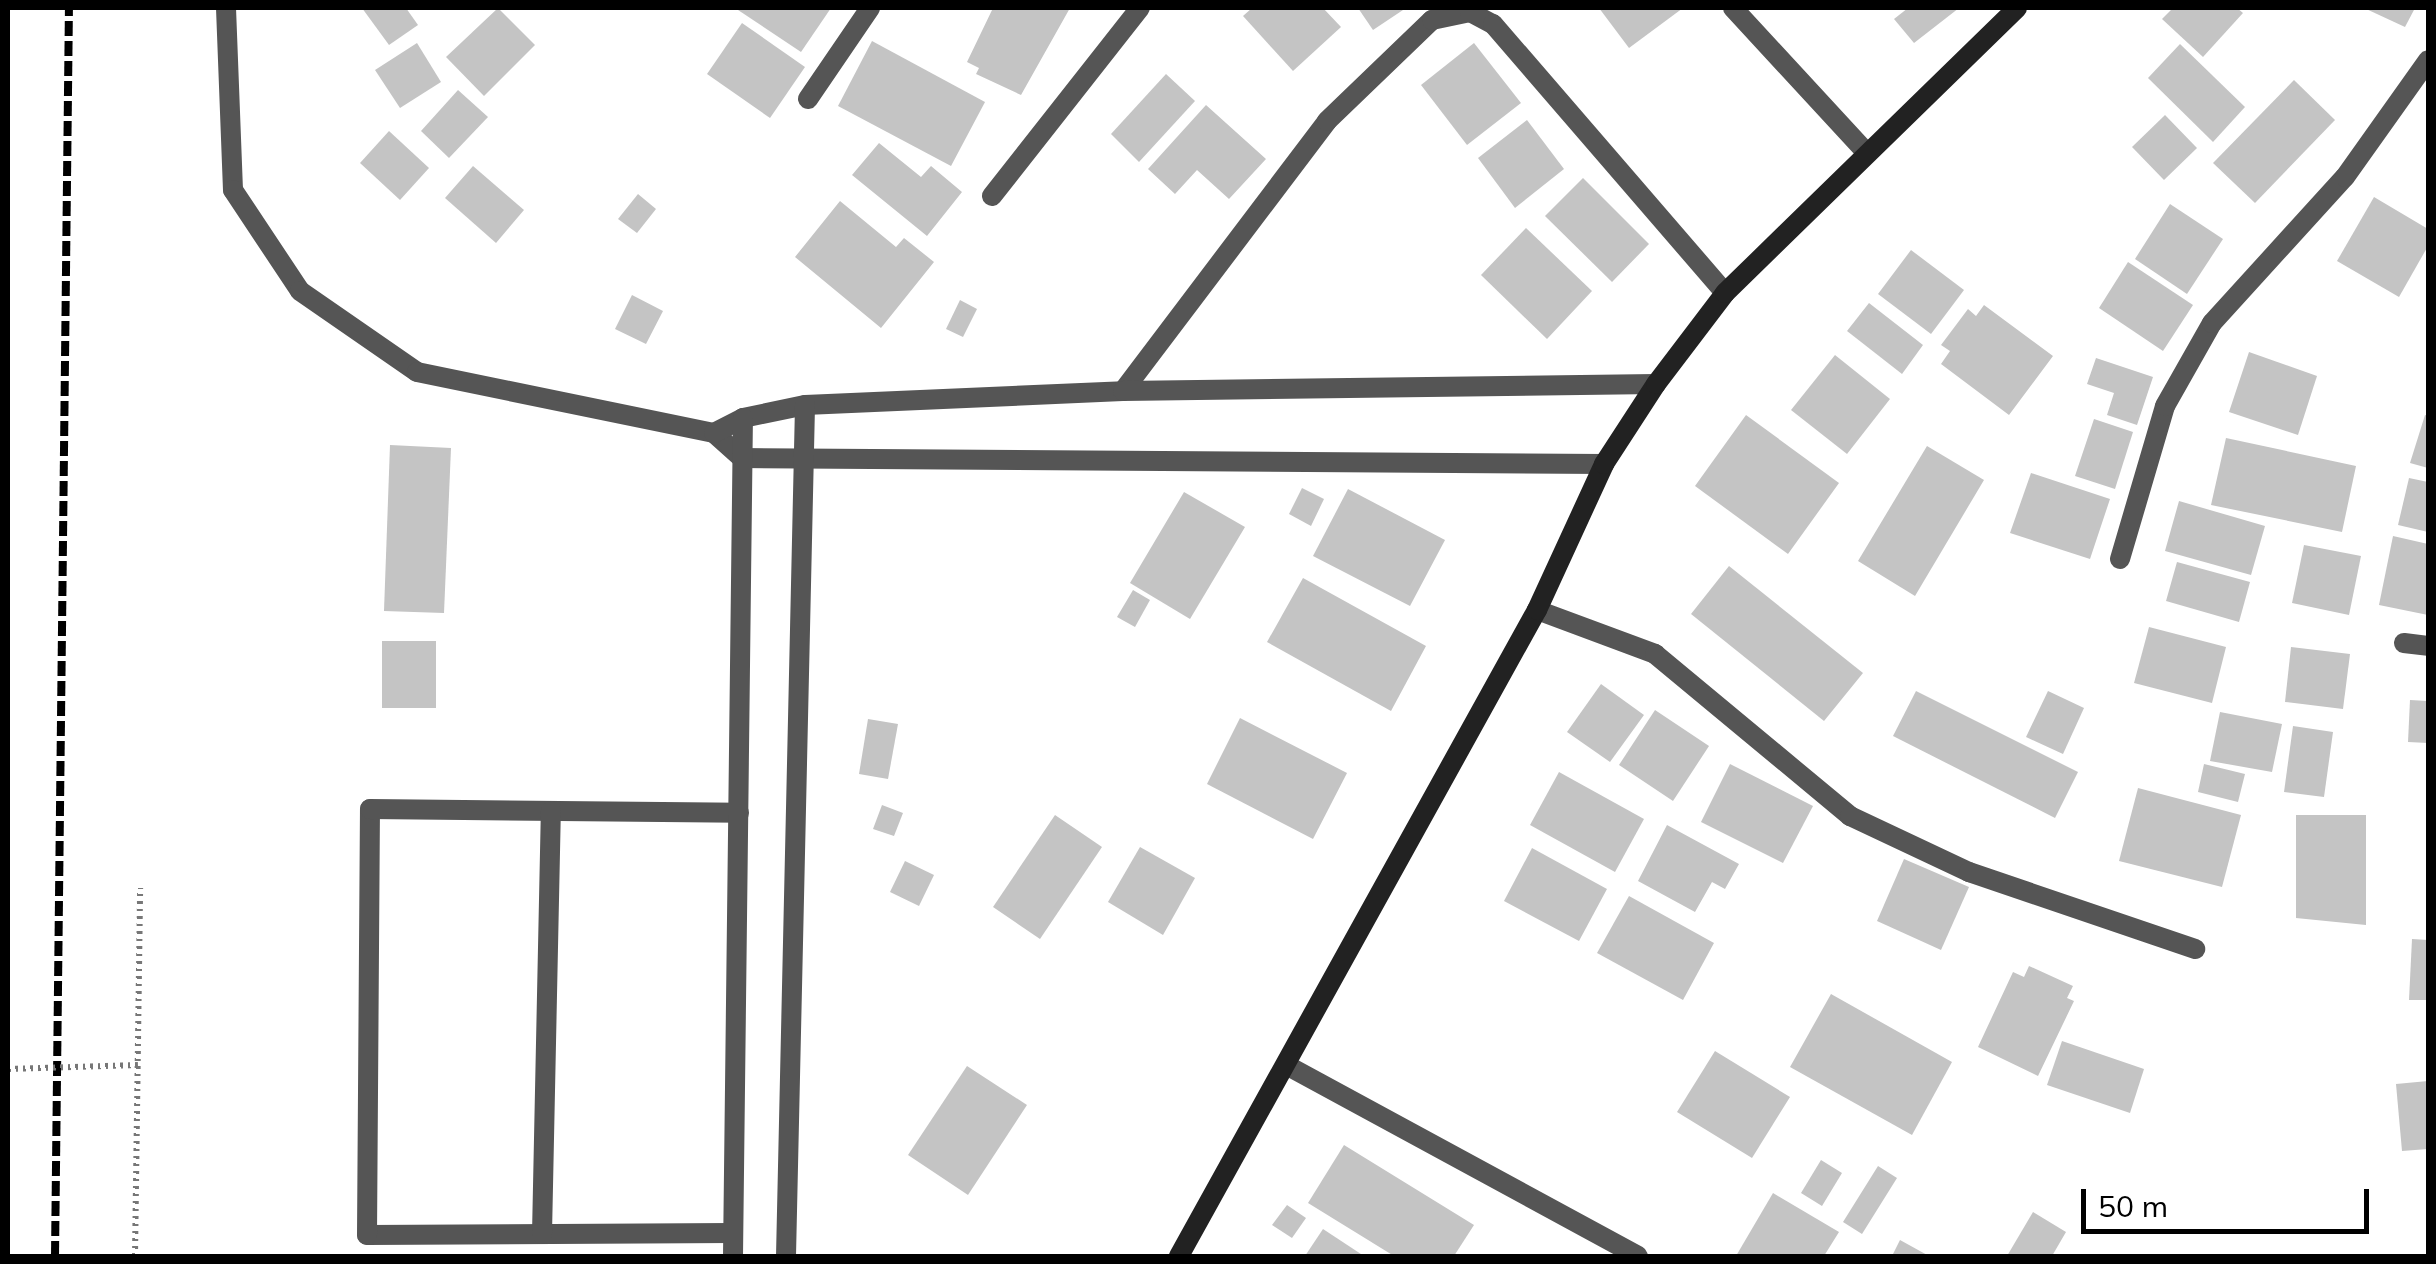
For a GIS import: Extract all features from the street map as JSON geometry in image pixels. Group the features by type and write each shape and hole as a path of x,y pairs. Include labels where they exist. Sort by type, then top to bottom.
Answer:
{"street":[{"path":"226,8 233,190 300,291 417,372 714,433 742,458 1604,464"},
{"path":"808,99 870,8"},
{"path":"992,196 1140,8"},
{"path":"1734,8 1867,153"},
{"path":"1180,1256 1536,610 1604,464 1656,384 1725,294 2017,8"},
{"path":"1122,391 1327,122 1432,20 1468,10 1494,24 1725,294"},
{"path":"2120,559 2166,406 2212,323 2345,177 2428,60"},
{"path":"714,433 743,418 805,405 1122,391 1656,384"},
{"path":"786,1256 805,405"},
{"path":"732,1256 743,418"},
{"path":"1536,610 1656,654 1850,816 1968,872 2195,950"},
{"path":"2404,643 2428,646"},
{"path":"733,1233 367,1235 370,809 739,813"},
{"path":"542,1234 551,811"},
{"path":"1288,1066 1638,1256"}],"path":[{"path":"135,1256 140,888"},
{"path":"8,1068 138,1065"}],"building":[{"path":"362,8 406,8 418,25 389,45"},
{"path":"498,8 535,45 484,96 446,57"},
{"path":"735,8 831,8 801,52"},
{"path":"993,8 1070,8 1021,95 976,74 979,68 967,62"},
{"path":"1252,8 1323,8 1341,27 1293,71 1243,16"},
{"path":"1358,8 1406,8 1373,30"},
{"path":"1599,8 1683,8 1629,48"},
{"path":"1908,8 1959,8 1914,43 1894,19"},
{"path":"2173,8 2237,8 2243,13 2203,57 2162,19"},
{"path":"2364,8 2415,8 2405,27"},
{"path":"742,23 805,67 770,118 707,74"},
{"path":"872,41 985,102 951,166 838,106"},
{"path":"417,43 441,82 400,108 375,70"},
{"path":"1474,43 1521,103 1467,145 1421,85"},
{"path":"2180,44 2245,107 2213,142 2148,78"},
{"path":"1166,74 1195,101 1139,162 1111,134"},
{"path":"2294,80 2335,120 2255,203 2213,163"},
{"path":"458,90 488,117 449,158 421,131"},
{"path":"1206,105 1266,159 1229,199 1197,170 1175,194 1148,169"},
{"path":"2165,115 2197,148 2164,180 2132,147"},
{"path":"1527,120 1564,169 1515,208 1478,158"},
{"path":"389,131 429,168 400,200 360,163"},
{"path":"879,143 921,177 931,166 962,192 927,236 852,175"},
{"path":"473,166 524,210 496,243 445,198"},
{"path":"1583,178 1649,244 1612,282 1545,216"},
{"path":"638,194 656,209 637,233 618,219"},
{"path":"2374,197 2428,229 2428,246 2399,297 2337,261"},
{"path":"840,201 896,247 904,238 934,262 881,328 795,257"},
{"path":"2170,204 2223,239 2187,294 2135,259"},
{"path":"1526,228 1592,291 1547,339 1481,275"},
{"path":"1911,250 1964,290 1931,334 1878,294"},
{"path":"2128,262 2193,305 2163,351 2099,308"},
{"path":"632,295 663,311 646,344 615,329"},
{"path":"960,300 977,309 963,337 946,329"},
{"path":"1869,303 1923,345 1902,374 1847,331"},
{"path":"1984,305 2053,356 2009,415 1941,364 1950,351 1941,345 1968,309 1976,316"},
{"path":"2249,352 2317,376 2298,435 2229,412"},
{"path":"1835,355 1890,399 1847,454 1791,410"},
{"path":"2096,358 2153,377 2137,425 2107,415 2114,393 2087,384"},
{"path":"1746,415 1839,483 1788,554 1695,486"},
{"path":"2425,415 2428,416 2428,468 2410,463"},
{"path":"2094,419 2133,432 2115,489 2075,476"},
{"path":"2226,438 2356,466 2342,532 2211,505"},
{"path":"390,445 451,448 444,613 384,611"},
{"path":"1927,446 1984,480 1915,596 1858,561"},
{"path":"2031,473 2110,499 2090,559 2010,533"},
{"path":"2409,478 2428,482 2428,532 2398,525"},
{"path":"1302,488 1324,499 1311,526 1289,514"},
{"path":"1348,489 1445,540 1410,606 1313,556"},
{"path":"1184,492 1245,527 1190,619 1130,583"},
{"path":"2179,501 2265,526 2251,575 2165,551"},
{"path":"2393,536 2428,544 2428,615 2379,605"},
{"path":"2304,545 2361,556 2349,615 2292,603"},
{"path":"2177,562 2250,582 2239,622 2166,601"},
{"path":"1729,566 1863,673 1824,721 1691,614"},
{"path":"1303,578 1426,646 1391,711 1267,642"},
{"path":"1133,590 1150,600 1135,627 1117,617"},
{"path":"2149,627 2226,647 2212,703 2134,683"},
{"path":"382,641 436,641 436,708 382,708"},
{"path":"2291,647 2350,654 2343,709 2285,702"},
{"path":"1601,684 1644,715 1610,762 1567,732"},
{"path":"1916,691 2078,772 2055,818 1893,736"},
{"path":"2048,691 2084,708 2063,754 2026,737"},
{"path":"2410,700 2428,701 2428,743 2408,742"},
{"path":"1655,710 1709,746 1673,801 1619,765"},
{"path":"2220,712 2282,724 2272,772 2210,761"},
{"path":"1240,718 1347,773 1313,839 1207,784"},
{"path":"868,719 898,724 888,779 859,774"},
{"path":"2293,726 2333,732 2324,797 2284,792"},
{"path":"1730,764 1813,806 1783,863 1701,822"},
{"path":"2204,764 2245,774 2238,802 2198,792"},
{"path":"1559,772 1644,819 1615,872 1530,825"},
{"path":"2138,788 2241,815 2222,887 2119,861"},
{"path":"882,805 903,813 894,836 873,829"},
{"path":"1055,815 1102,847 1040,939 993,907"},
{"path":"2296,815 2366,815 2366,925 2296,918"},
{"path":"1667,825 1739,864 1725,889 1712,882 1695,912 1638,881"},
{"path":"1140,847 1195,878 1163,935 1108,902"},
{"path":"1532,848 1607,889 1579,941 1504,901"},
{"path":"1904,859 1969,887 1941,950 1877,921"},
{"path":"905,861 934,875 919,906 890,892"},
{"path":"1629,896 1714,943 1683,1000 1597,953"},
{"path":"2412,939 2428,940 2428,1000 2409,1000"},
{"path":"2029,966 2073,986 2067,998 2074,1001 2038,1076 1978,1047 2013,972 2024,977"},
{"path":"1831,994 1952,1062 1912,1135 1790,1067"},
{"path":"2062,1041 2144,1069 2130,1113 2047,1085"},
{"path":"1715,1051 1790,1097 1752,1158 1677,1112"},
{"path":"967,1066 1027,1105 968,1195 908,1155"},
{"path":"2428,1081 2428,1149 2402,1151 2396,1084"},
{"path":"1344,1145 1474,1225 1454,1256 1394,1256 1308,1203"},
{"path":"1821,1160 1842,1173 1822,1206 1801,1193"},
{"path":"1878,1166 1897,1178 1862,1234 1843,1222"},
{"path":"1773,1193 1839,1232 1824,1256 1736,1256"},
{"path":"1287,1205 1306,1218 1292,1238 1272,1225"},
{"path":"2033,1212 2066,1232 2052,1256 2007,1256"},
{"path":"1323,1229 1364,1256 1305,1256"},
{"path":"1900,1240 1929,1256 1892,1256"}],"railway":[{"path":"55,1256 69,8"}]}
